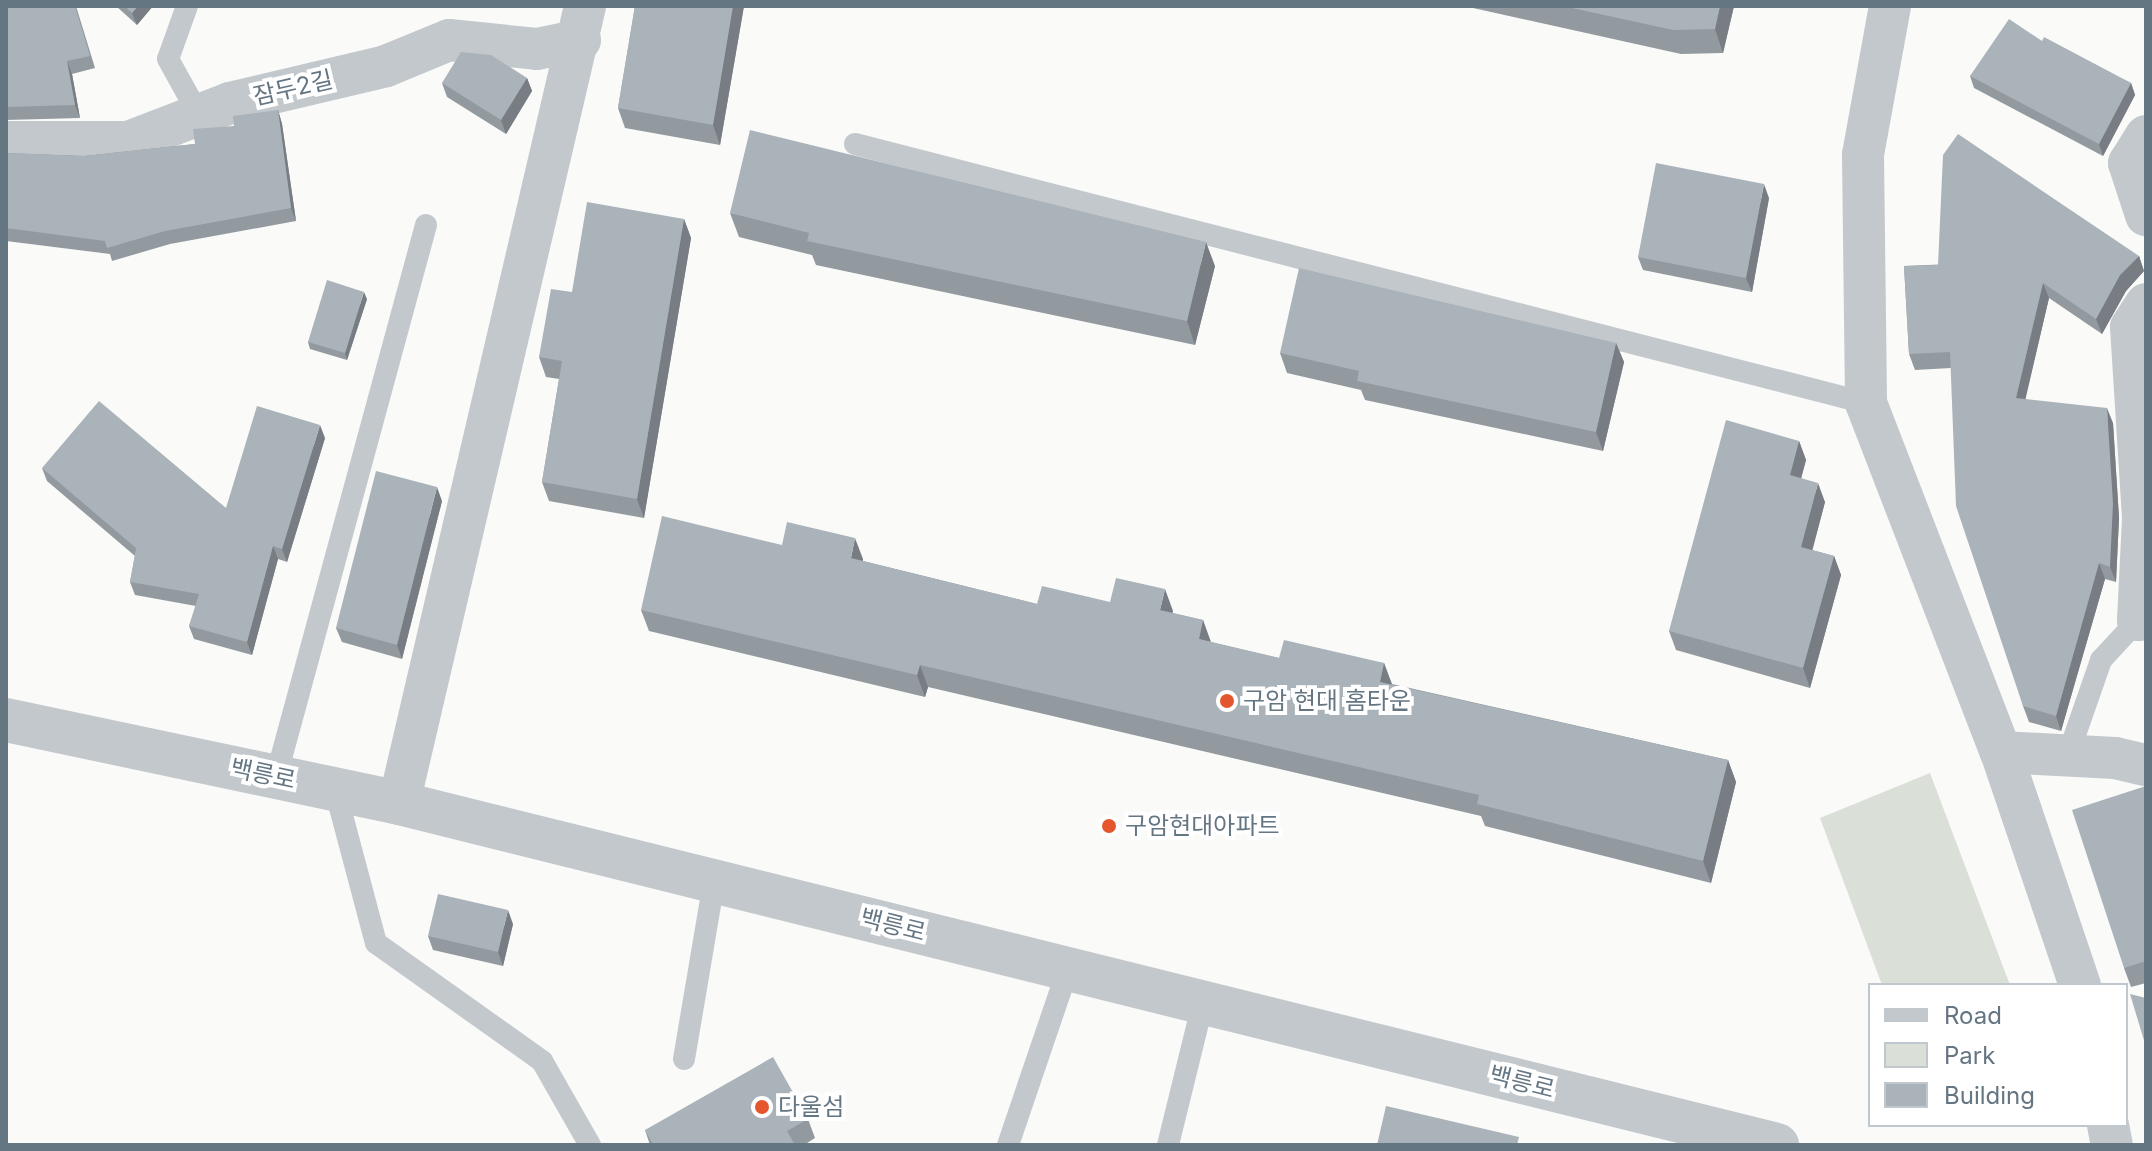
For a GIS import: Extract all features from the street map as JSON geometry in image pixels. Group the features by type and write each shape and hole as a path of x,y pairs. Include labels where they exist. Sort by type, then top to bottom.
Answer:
{"street":[{"path":"1890,6 1863,155 1866,403 2001,752 2079,983"},
{"name":"잠두2길","path":"6,142 128,142 199,115 386,66 449,40 537,49 583,23"},
{"path":"399,803 583,23"},
{"path":"2146,136 2129,163 2146,215"},
{"path":"2143,624 2143,518 2131,327 2146,304"},
{"name":"백릉로","path":"6,720 399,803 1777,1145"},
{"path":"2001,752 2068,755 2146,765"}],"lane":[{"path":"187,6 168,59 199,115"},
{"path":"855,144 1866,403"},
{"path":"276,777 426,225"},
{"path":"2068,755 2101,660 2143,624"},
{"path":"335,789 376,943 542,1061 590,1145"},
{"path":"684,1059 714,881"},
{"path":"1008,1145 1068,969"},
{"path":"1168,1145 1203,1002"}],"green space":[{"path":"1930,773 2009,983 1881,983 1820,818"}],"building":[{"path":"6,6 75,6 90,56 67,61 75,105 6,107"},
{"path":"125,6 138,6 132,13"},
{"path":"635,6 733,6 713,125 618,108"},
{"path":"1563,6 1720,6 1715,29 1673,30"},
{"path":"2009,19 2042,41 2044,37 2131,83 2099,144 1970,76"},
{"path":"461,52 491,55 527,78 501,120 442,83"},
{"path":"278,110 291,208 165,231 107,248 105,241 6,228 6,153 84,156 195,144 193,129 234,126 233,116"},
{"path":"750,130 1206,242 1187,321 807,241 809,233 730,213"},
{"path":"1958,134 2139,256 2120,275 2096,319 2043,283 2016,398 2107,408 2113,503 2110,567 2099,563 2056,716 2023,706 1956,506 1950,352 1909,354 1904,266 1938,265 1943,155"},
{"path":"1656,163 1764,184 1746,278 1638,257"},
{"path":"587,202 684,219 637,499 542,482 562,361 539,357 551,289 572,292"},
{"path":"1299,268 1616,343 1596,432 1357,381 1359,371 1280,353"},
{"path":"327,280 364,292 345,353 308,342"},
{"path":"99,401 226,508 257,406 320,425 282,549 273,546 247,642 189,626 199,594 130,582 136,548 42,468"},
{"path":"1726,420 1799,441 1790,475 1818,483 1801,547 1834,556 1803,668 1669,631"},
{"path":"376,471 437,487 397,645 336,628"},
{"path":"662,516 782,545 787,522 855,538 851,558 1037,604 1042,586 1110,602 1116,578 1165,589 1160,610 1203,620 1199,639 1279,658 1284,640 1384,663 1380,682 1728,760 1703,861 1477,804 1479,795 920,665 917,675 641,610"},
{"path":"2146,786 2146,961 2124,968 2072,810"},
{"path":"438,894 508,910 498,952 428,936"},
{"path":"2130,994 2146,998 2146,1047"},
{"name":"다울섬","path":"773,1057 808,1119 787,1131 795,1145 653,1145 645,1130"},
{"path":"1386,1106 1519,1137 1517,1145 1377,1145"}],"place":[{"name":"구암 현대 홈타운","path":"1227,701"},
{"name":"구암현대아파트","path":"1109,826"},
{"name":"다울섬","path":"762,1107"}]}
